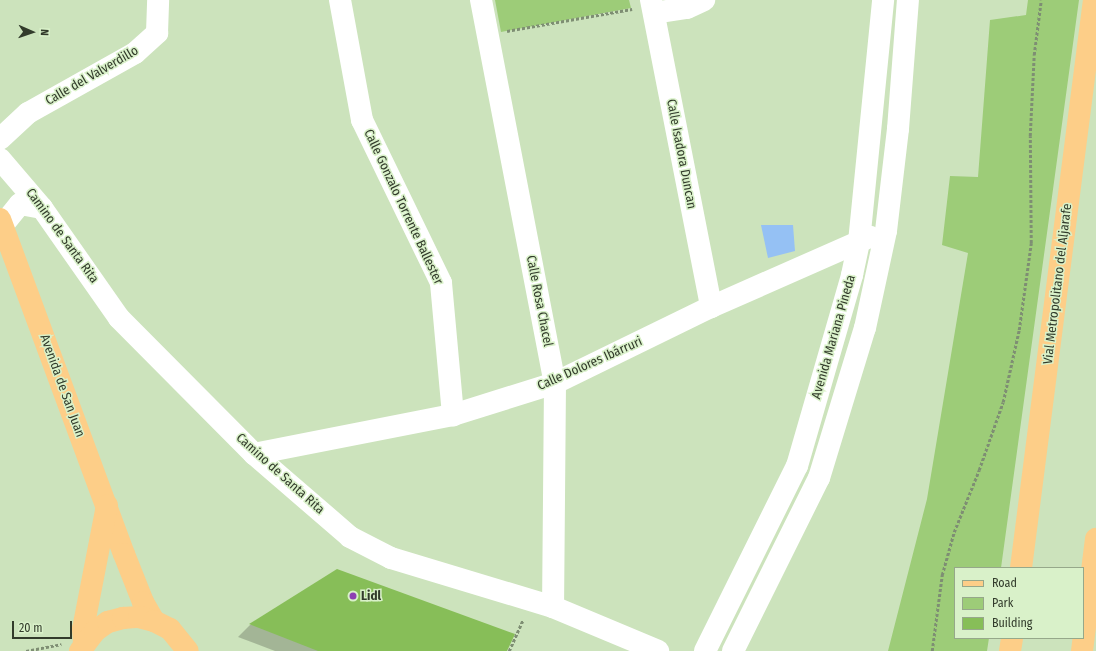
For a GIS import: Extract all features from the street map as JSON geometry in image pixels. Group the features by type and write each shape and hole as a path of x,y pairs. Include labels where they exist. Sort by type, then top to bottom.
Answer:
{"main road":[{"name":"Vial Metropolitano del Aljarafe","path":"1021,567 1094,0"},
{"name":"Avenida de San Juan","path":"1,222 107,504 124,554 143,602 154,621"},
{"path":"82,647 83,629 107,504"},
{"path":"1084,635 1096,539"},
{"path":"82,647 108,622 123,618 154,621 170,629 188,651"},
{"path":"1010,651 1012,639"},
{"path":"1082,651 1084,639"}],"street":[{"name":"Calle del Valverdillo","path":"0,139 28,113 135,54 157,33 158,0"},
{"name":"Calle Gonzalo Torrente Ballester","path":"340,0 362,120 441,283 453,415"},
{"name":"Calle Rosa Chacel","path":"481,0 555,383 554,607"},
{"path":"653,6 687,8 704,0"},
{"name":"Avenida Mariana Pineda","path":"705,651 797,466 852,275 859,242 883,0"},
{"name":"Avenida Mariana Pineda","path":"733,651 819,478 865,328 886,230 898,129 908,0"},
{"name":"Calle Isadora Duncan","path":"653,6 711,307"},
{"name":"Camino de Santa Rita","path":"0,159 42,208 119,318 254,454 350,537 391,558 554,607 658,651"},
{"path":"1,222 20,204 42,208"},
{"name":"Calle Dolores Ibárruri","path":"254,454 453,415 555,383 711,307 886,230"}],"path":[{"path":"932,651 942,575 954,532 980,470 1002,402 1019,330 1031,243 1030,136 1034,55 1040,0"},
{"path":"488,36 631,8 653,6"}],"green space":[{"path":"495,0 629,0 631,8 501,32"},
{"path":"1028,0 1079,0 1001,567 954,567 954,639 989,639 987,651 888,651 927,499 968,253 942,245 950,176 978,177 990,20 1026,15"}],"water":[{"path":"761,225 793,225 795,251 768,258"}],"building":[{"name":"Lidl","path":"337,569 515,634 507,651 318,651 249,624"}],"place":[{"name":"Lidl","path":"353,596"}]}
